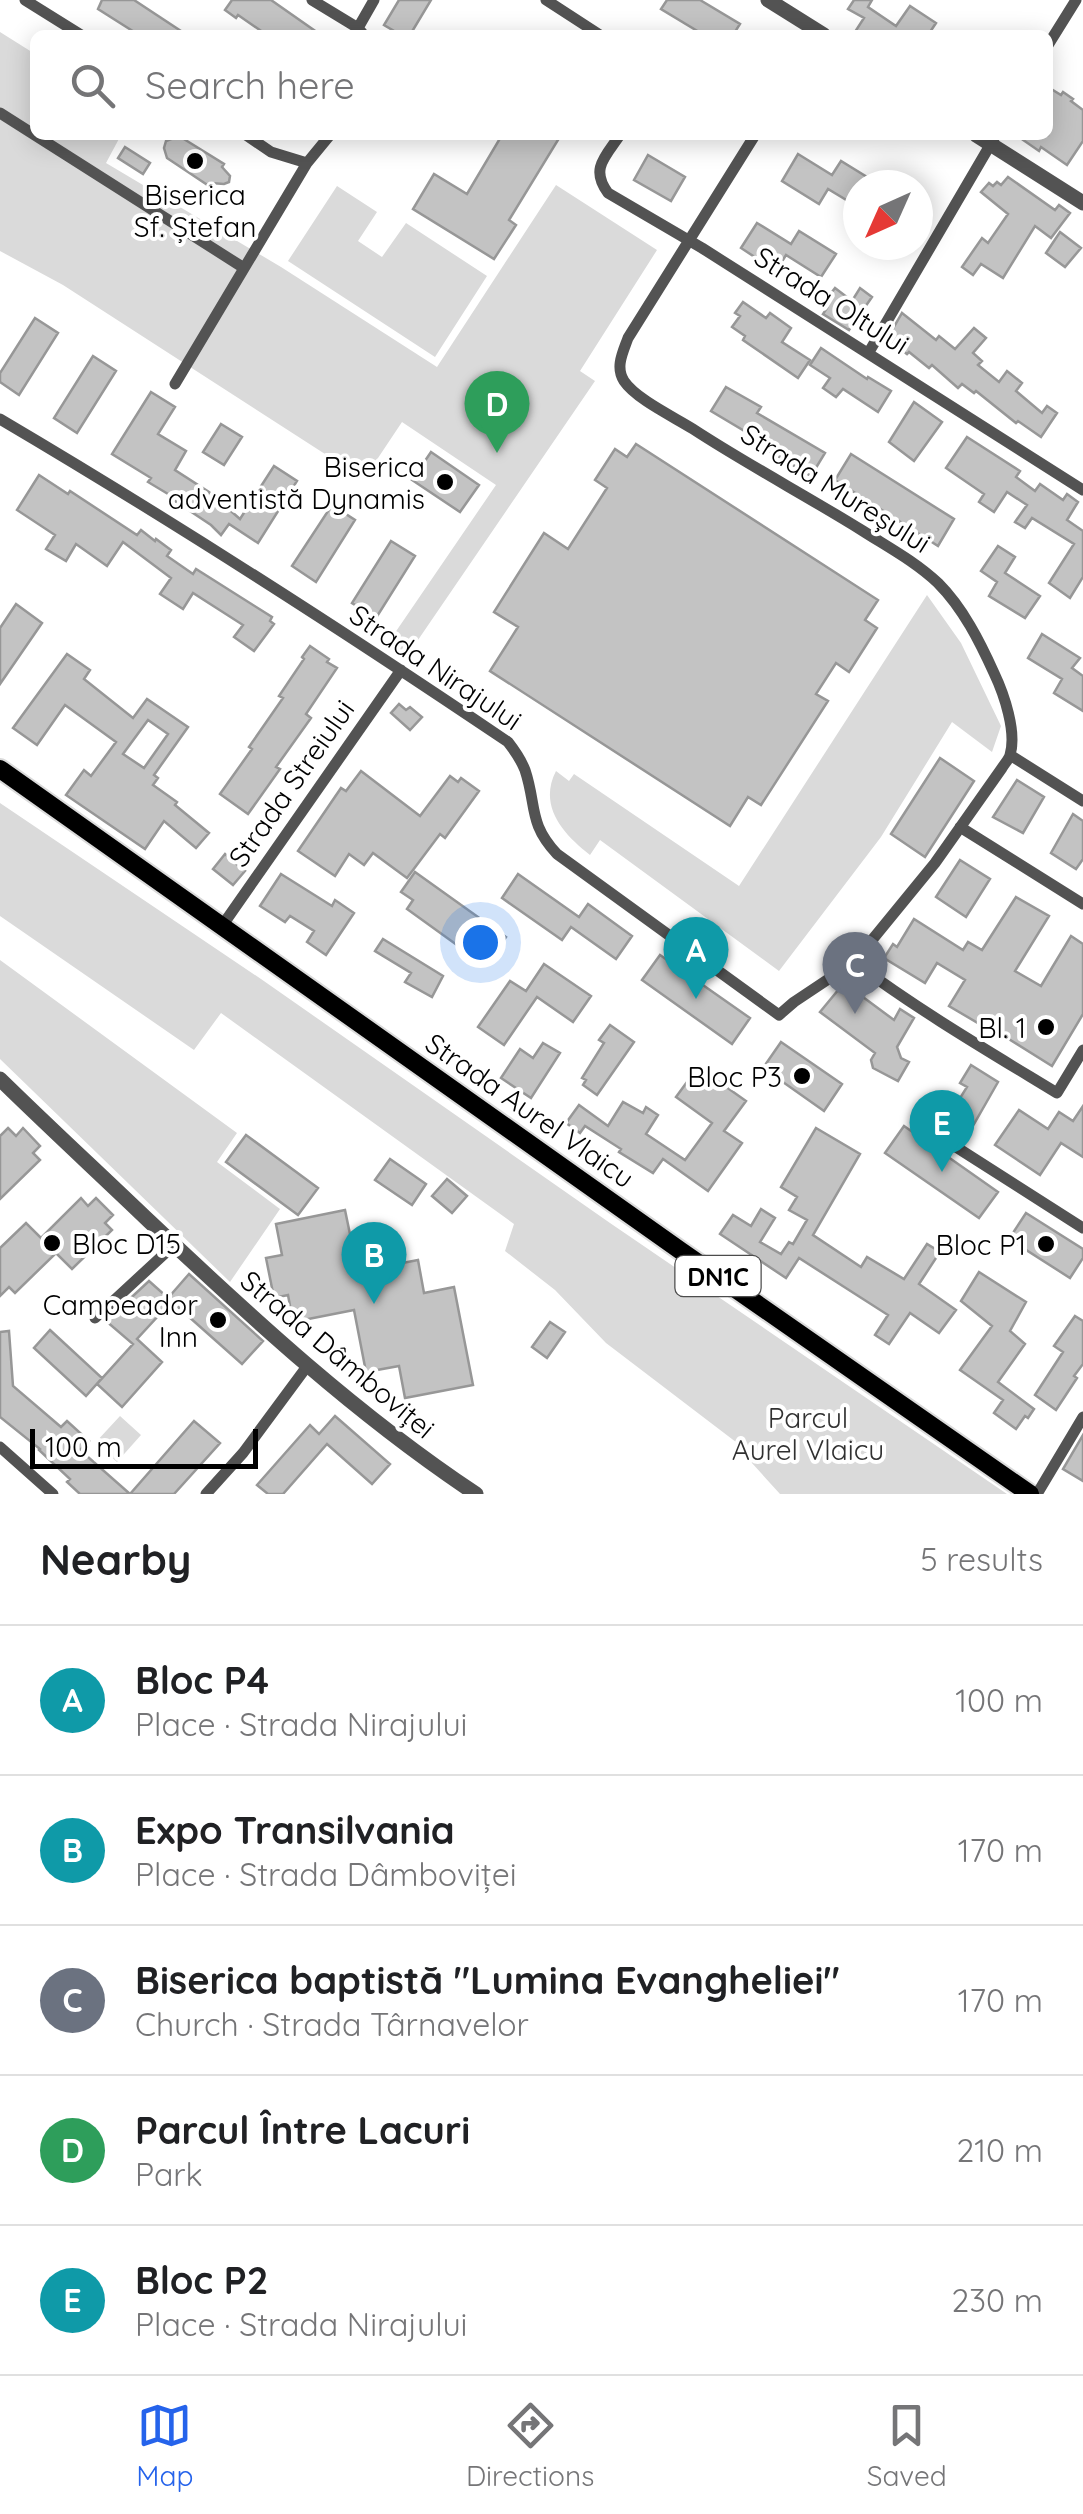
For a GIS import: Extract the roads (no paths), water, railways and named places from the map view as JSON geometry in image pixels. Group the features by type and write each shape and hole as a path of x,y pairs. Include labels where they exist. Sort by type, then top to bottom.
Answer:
{"main road":[{"name":"Strada Aurel Vlaicu","path":"0,769 1034,1494"}],"street":[{"path":"25,0 73,30"},
{"path":"312,0 358,30"},
{"path":"362,30 374,0"},
{"path":"546,0 592,30"},
{"path":"768,0 813,30"},
{"path":"1053,36 1076,0 1083,4"},
{"path":"0,114 30,133"},
{"path":"41,140 244,268"},
{"path":"253,140 271,152 307,163"},
{"path":"175,384 307,163 326,140"},
{"name":"Strada Oltului","path":"617,140 600,165 599,181 608,193 690,240 1083,490"},
{"path":"690,240 752,140"},
{"path":"869,352 986,140"},
{"path":"990,140 1083,203"},
{"name":"Strada Mureșului","path":"690,240 628,338 620,371 631,389 842,518 938,583 963,614 999,683 1010,722 1010,755"},
{"name":"Strada Nirajului","path":"0,419 401,670 508,742 526,772 538,829 557,854 779,1015 854,962"},
{"name":"Strada Streiului","path":"222,926 401,670"},
{"path":"1083,801 1010,755 905,902 854,962 930,1015 1057,1093 1083,1050"},
{"path":"960,827 1083,904"},
{"name":"Strada Dâmboviței","path":"0,1080 308,1365 392,1436 476,1494"},
{"path":"920,1124 1083,1228"},
{"path":"95,1318 174,1245"},
{"path":"215,1491 308,1365"},
{"path":"1034,1494 1083,1418"},
{"path":"0,1447 53,1494"}],"place":[{"name":"Biserica Sf. Ștefan","path":"195,161"},
{"name":"Parcul Între Lacuri","path":"497,453"},
{"name":"Biserica adventistă Dynamis","path":"445,482"},
{"name":"Bloc P4","path":"696,999"},
{"name":"Biserica baptistă \"Lumina Evangheliei\"","path":"855,1014"},
{"name":"Bl. 1","path":"1046,1027"},
{"name":"Bloc P3","path":"802,1076"},
{"name":"Bloc P2","path":"942,1172"},
{"name":"Bloc D15","path":"52,1243"},
{"name":"Bloc P1","path":"1046,1244"},
{"name":"Expo Transilvania","path":"374,1304"},
{"name":"Campeador Inn","path":"218,1320"}],"park label":[{"name":"Parcul Aurel Vlaicu","path":"808,1433"}]}
